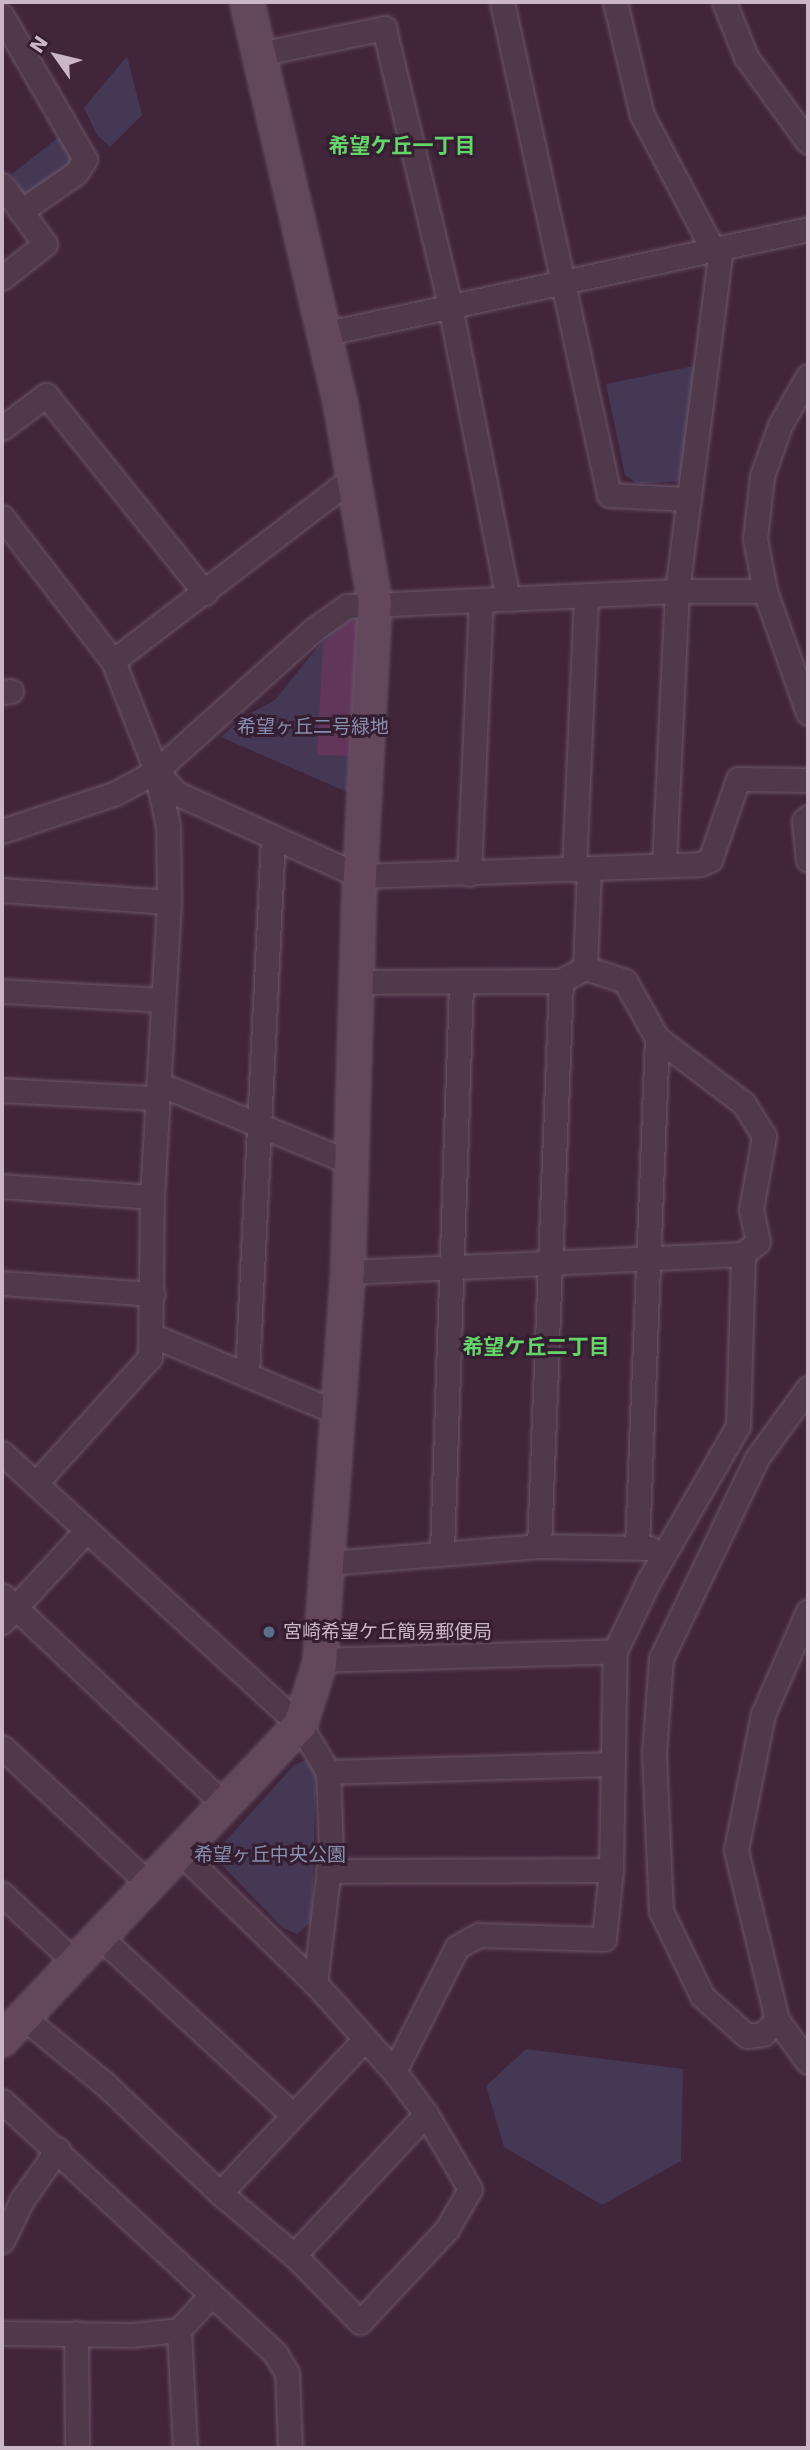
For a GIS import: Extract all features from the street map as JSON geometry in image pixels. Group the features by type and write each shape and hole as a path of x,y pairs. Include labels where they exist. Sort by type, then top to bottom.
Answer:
{"street":[{"path":"2,2040 148,1883 181,1853 300,1726 320,1660 354,1164 361,982 360,876 375,603 354,477 247,2"},
{"path":"502,2 561,284 609,495 689,499"},
{"path":"615,2 642,115 716,248 677,591 664,865"},
{"path":"724,2 746,57 808,142"},
{"path":"2,16 85,159 76,173 21,211"},
{"path":"259,54 384,28 450,306 508,599"},
{"path":"2,185 45,244 2,278"},
{"path":"323,334 808,229"},
{"path":"808,376 780,425 762,476 755,539 765,591 808,713"},
{"path":"2,428 46,395 205,593"},
{"path":"113,661 354,477"},
{"path":"2,516 113,661 156,771 166,805 169,902 161,1000 152,1197 153,1294 150,1357 36,1483"},
{"path":"2,831 116,793 156,771 234,706 313,630 346,607 375,603 481,602 677,591 765,591"},
{"path":"585,968 581,869 586,597"},
{"path":"469,874 481,602"},
{"path":"156,771 176,793 360,876 581,869 710,860 738,779 808,780"},
{"path":"808,817 804,821 808,860"},
{"path":"247,1375 273,838"},
{"path":"2,890 169,902"},
{"path":"348,1272 646,1262 743,1254 758,1242 751,1210 762,1131 743,1103 657,1038 625,981 585,968 561,981 361,982"},
{"path":"539,1546 561,981"},
{"path":"442,1551 461,983"},
{"path":"2,991 161,1000"},
{"path":"637,1546 646,1262 657,1038"},
{"path":"2,1090 158,1091 259,1122 354,1164"},
{"path":"2,1186 152,1197"},
{"path":"394,2071 457,1947 479,1935 604,1939 611,1870 615,1651 667,1549 738,1426 743,1254"},
{"path":"2,1283 153,1294"},
{"path":"151,1335 338,1413"},
{"path":"777,2020 763,2034 747,2036 702,1997 661,1911 654,1753 661,1657 757,1458 808,1388"},
{"path":"2,1453 85,1532 300,1726 328,1772 328,1871 316,1983"},
{"path":"85,1532 6,1608 225,1805"},
{"path":"328,1563 442,1551 539,1546 637,1546 667,1549"},
{"path":"808,1611 763,1714 736,1850 777,2020 808,2062"},
{"path":"320,1660 615,1651"},
{"path":"2,1747 148,1883"},
{"path":"328,1772 612,1764"},
{"path":"24,2018 105,2084 220,2193 294,2255 360,2322 447,2229 470,2189 426,2114 394,2071 316,1983 181,1853"},
{"path":"328,1871 611,1870"},
{"path":"2,1894 75,1962"},
{"path":"100,1937 291,2113"},
{"path":"220,2193 291,2113 364,2040"},
{"path":"2,2101 58,2149 275,2353 287,2373 290,2448"},
{"path":"294,2255 426,2114"},
{"path":"2,2241 22,2200 58,2149"},
{"path":"185,2448 179,2330 211,2295"},
{"path":"2,2333 179,2330"},
{"path":"76,2333 77,2448"}],"green space":[{"path":"127,56 142,115 110,147 97,135 84,108"},
{"path":"60,136 74,163 24,195 12,174"},
{"path":"708,363 684,481 638,484 625,475 606,384"},
{"name":"希望ヶ丘二号緑地","path":"368,616 354,795 221,737 242,718 275,700 328,634 348,620"},
{"name":"希望ヶ丘中央公園","path":"306,1760 316,1770 312,1921 297,1934 283,1928 219,1862 223,1844 294,1765"},
{"path":"526,2049 683,2069 681,2161 602,2205 504,2147 486,2086"}],"shaded area":[{"path":"365,619 356,756 317,755 323,643 348,622"}],"place":[{"name":"宮崎希望ケ丘簡易郵便局","path":"269,1632"}],"district":[{"name":"希望ケ丘一丁目","path":"402,146"},
{"name":"希望ケ丘二丁目","path":"536,1347"}]}
